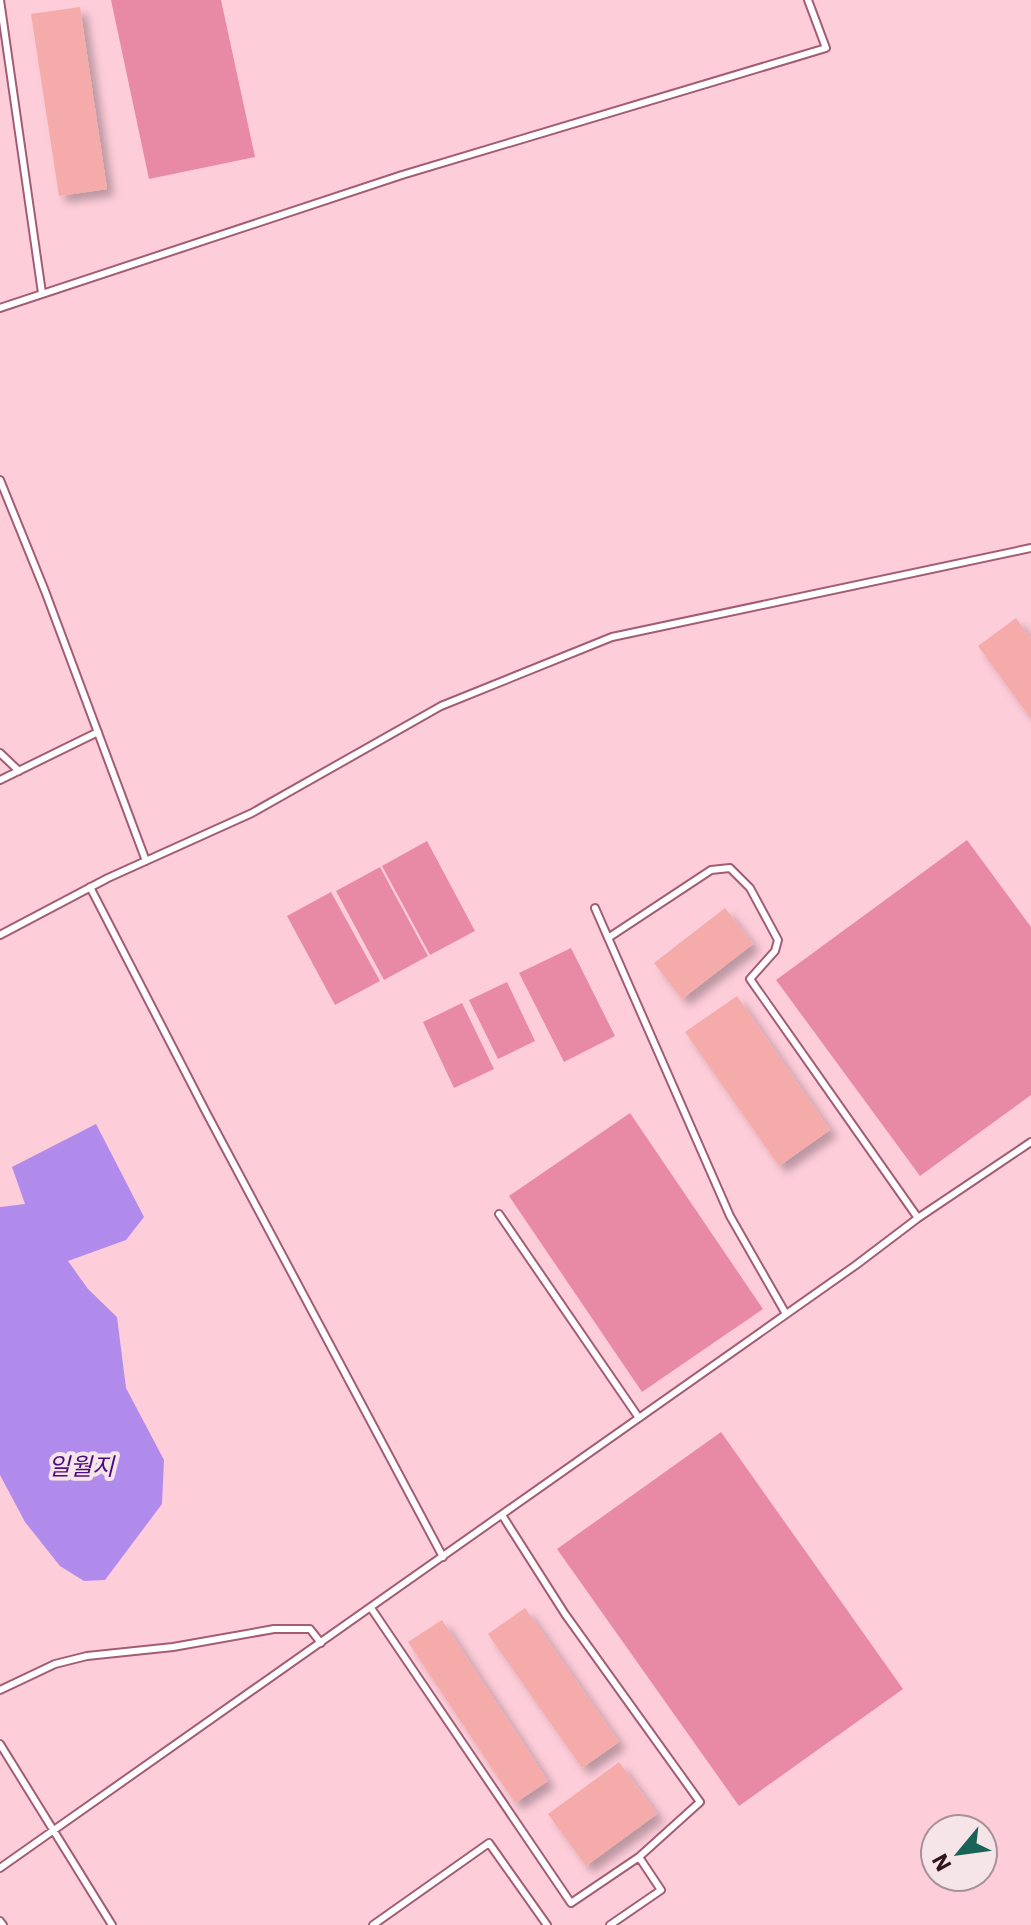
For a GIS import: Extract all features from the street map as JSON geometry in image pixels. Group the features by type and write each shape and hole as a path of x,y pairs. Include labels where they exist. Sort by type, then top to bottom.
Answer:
{"lane":[{"path":"0,0 42,293"},
{"path":"0,308 402,175 826,48 808,0"},
{"path":"0,480 146,861"},
{"path":"0,505 9,501"},
{"path":"0,935 90,887 252,813 441,706 612,637 1031,548"},
{"path":"0,780 98,732"},
{"path":"0,753 19,771"},
{"path":"608,938 711,870 730,868 750,888 778,940 775,951 750,979 918,1218"},
{"path":"90,887 443,1557"},
{"path":"595,908 730,1216 786,1314"},
{"path":"0,1868 918,1218 1031,1142"},
{"path":"499,1214 639,1418"},
{"path":"371,1608 571,1903 639,1857 700,1802 565,1614 502,1515"},
{"path":"0,1690 55,1664 87,1656 173,1647 274,1629 310,1629 321,1643"},
{"path":"0,1744 112,1925"},
{"path":"373,1925 489,1843 547,1925"},
{"path":"610,1925 661,1890 639,1857"}],"shaded area":[{"path":"111,0 221,0 255,157 149,179"},
{"path":"967,840 1031,927 1031,1095 920,1176 776,980"},
{"path":"427,841 475,931 430,955 382,866"},
{"path":"380,867 428,956 384,980 336,891"},
{"path":"331,892 380,981 335,1005 287,916"},
{"path":"571,948 615,1036 564,1062 519,973"},
{"path":"507,982 535,1041 498,1059 469,1000"},
{"path":"462,1003 494,1069 454,1088 423,1022"},
{"path":"630,1113 763,1309 642,1392 509,1196"},
{"path":"721,1432 903,1689 739,1806 557,1549"}],"water":[{"name":"일월지","path":"96,1124 144,1217 126,1240 68,1261 88,1289 117,1317 126,1388 164,1460 162,1504 105,1580 84,1581 60,1566 25,1522 0,1475 0,1207 25,1204 12,1167"}],"building":[{"path":"80,7 107,189 59,196 31,14"},
{"path":"1016,618 1031,639 1031,719 978,646"},
{"path":"725,908 753,944 682,999 654,963"},
{"path":"737,996 830,1130 779,1166 685,1032"},
{"path":"525,1608 619,1742 582,1768 488,1634"},
{"path":"442,1620 548,1781 515,1803 408,1642"},
{"path":"619,1762 657,1814 586,1866 548,1814"}]}
